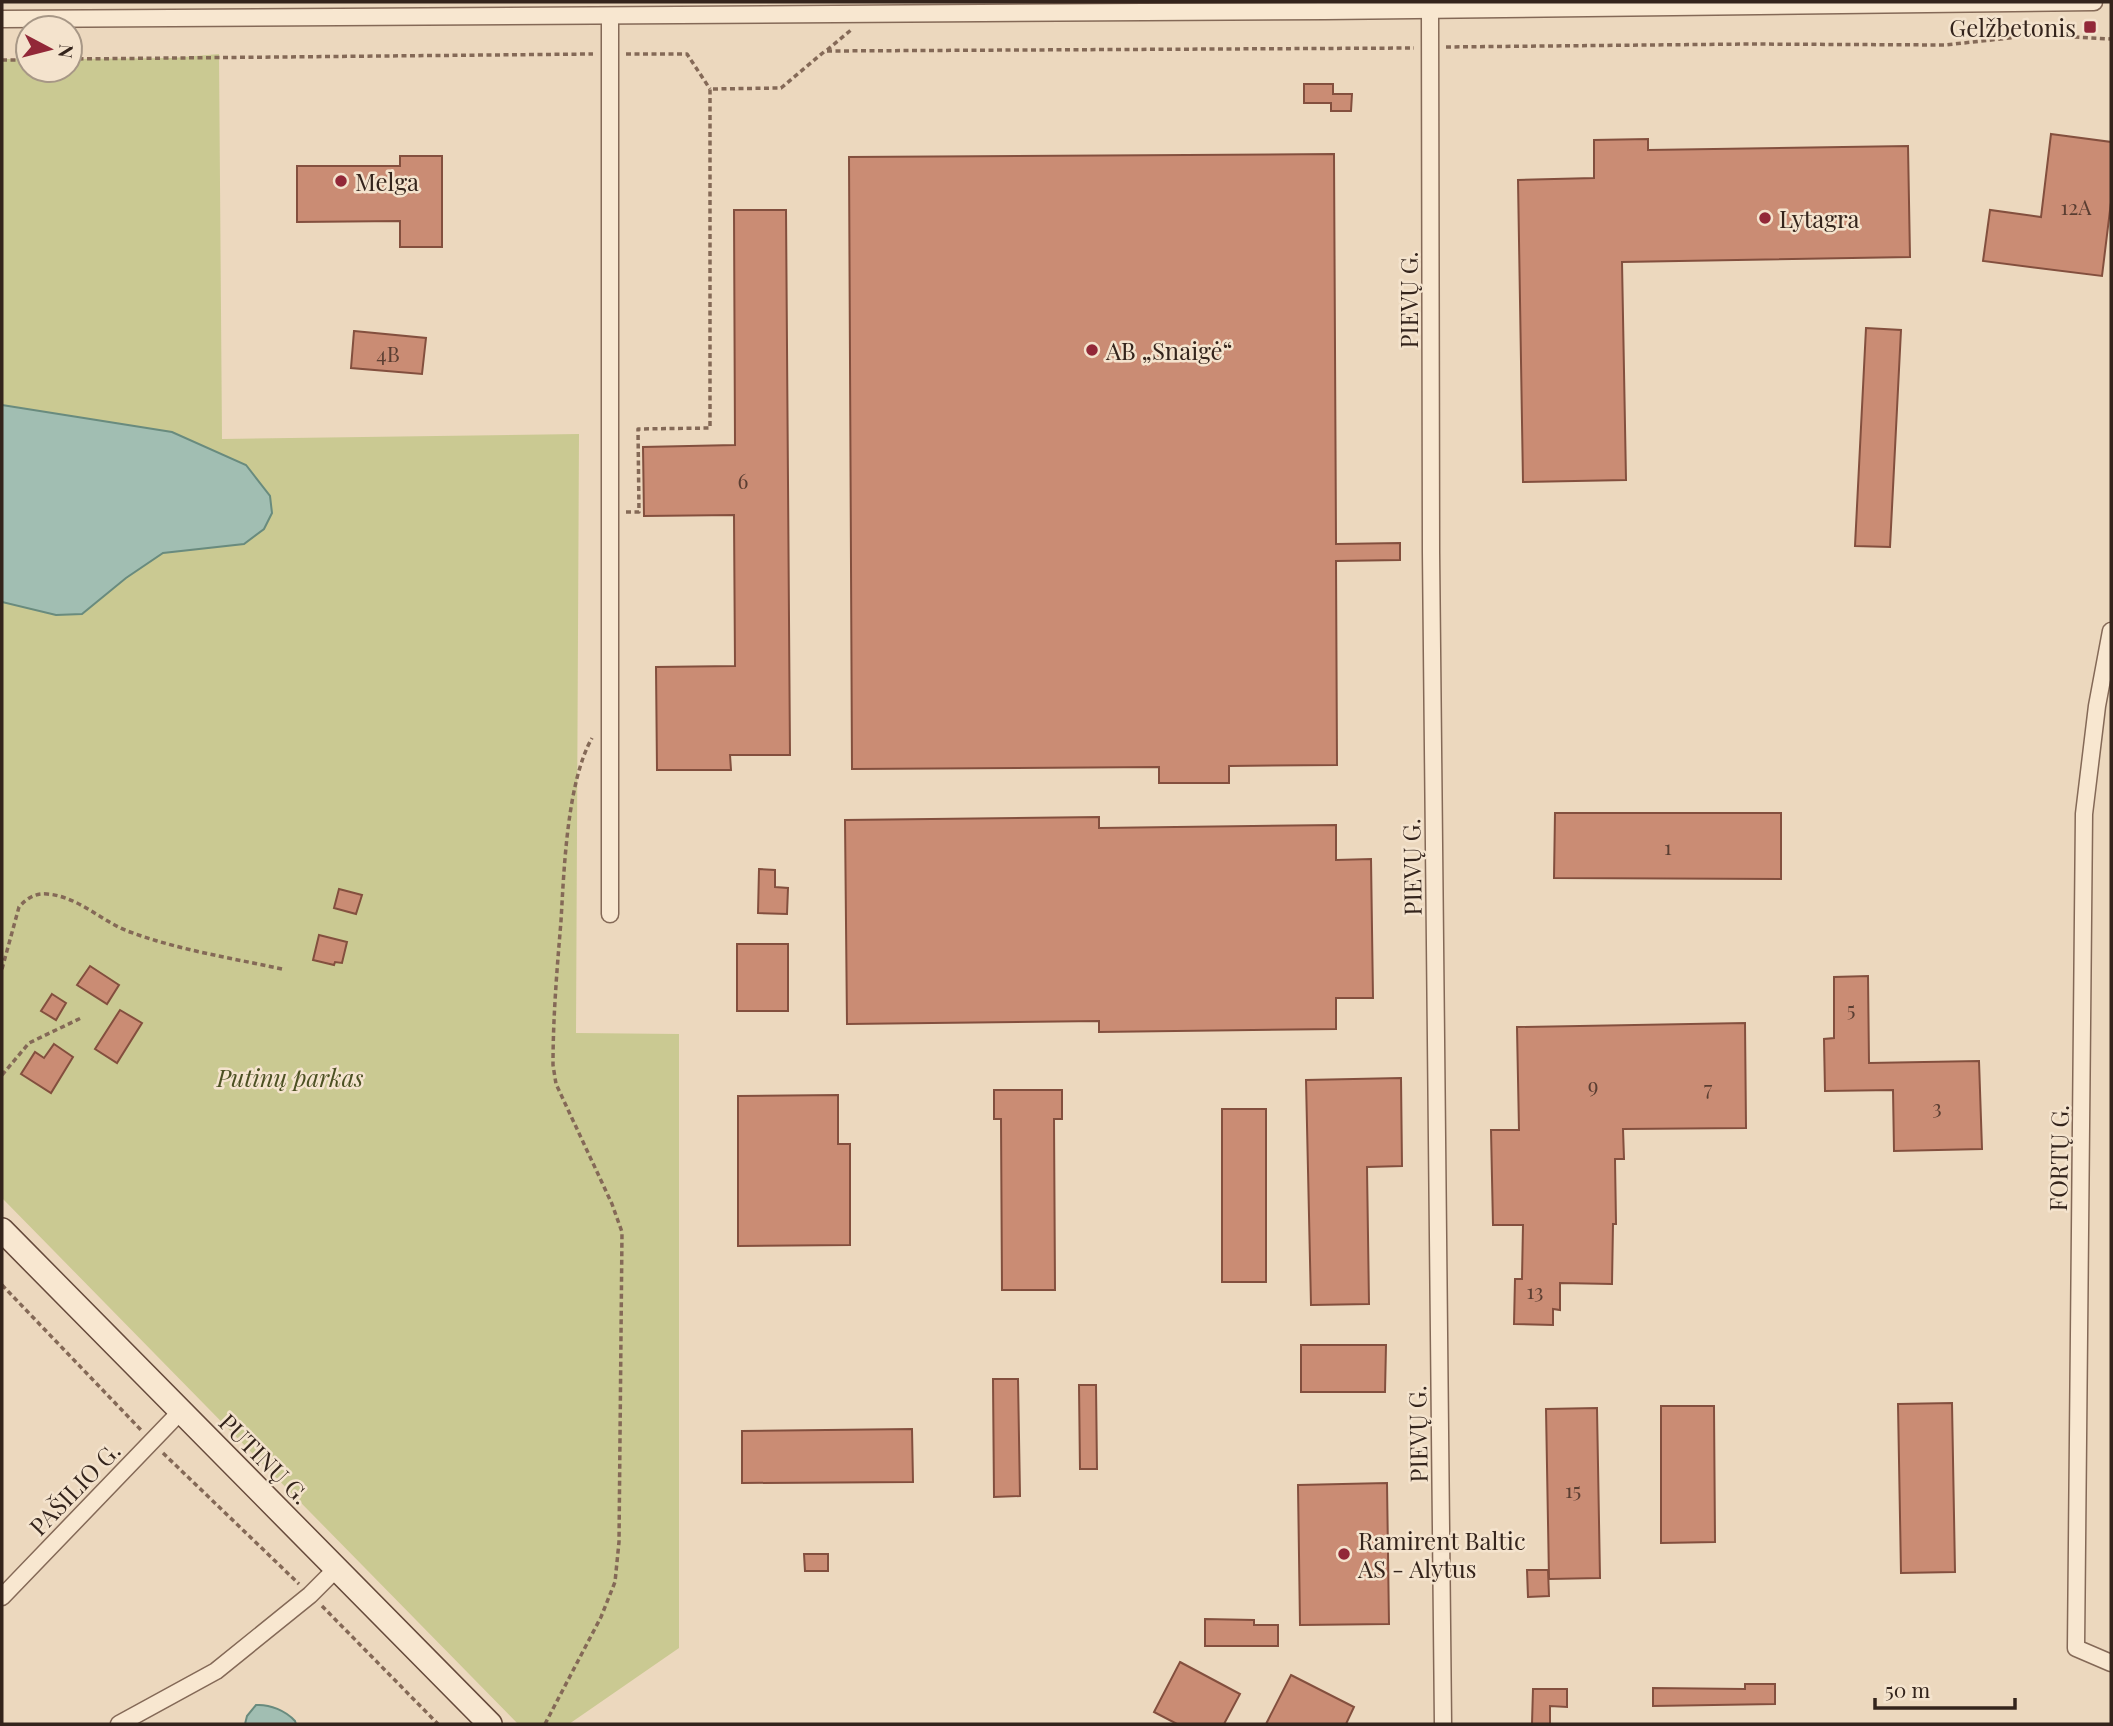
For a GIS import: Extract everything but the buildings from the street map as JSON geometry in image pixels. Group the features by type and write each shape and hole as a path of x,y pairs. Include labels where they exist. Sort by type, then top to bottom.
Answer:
{"main road":[{"name":"PUTINŲ G.","path":"2,1230 490,1724"}],"street":[{"path":"2,19 610,16 818,8 1325,6 1430,10 2094,2"},
{"name":"PIEVŲ G.","path":"1430,10 1430,552 1443,1724"},
{"path":"610,16 610,914"},
{"name":"FORTŲ G.","path":"2111,631 2096,706 2084,814 2076,1648 2111,1663"},
{"name":"PAŠILIO G.","path":"2,1597 181,1411"},
{"path":"119,1724 175,1691 216,1671 310,1595 337,1568"}],"path":[{"path":"710,89 781,88 825,51 1734,44 1945,45 2037,34 2111,39"},
{"path":"84,59 687,54 710,89 710,428 638,429 639,512 611,512"},
{"path":"545,1724 601,1617 615,1582 619,1542 622,1232 612,1203 556,1084 552,1065 563,881 572,806 584,752 599,727 611,721"},
{"path":"2,969 19,907 26,899 49,894 77,903 127,931 157,941 282,969"},
{"path":"2,1075 29,1043 81,1018"},
{"path":"2,1285 151,1441 438,1724"}],"green space":[{"name":"Putinų parkas","path":"219,54 222,439 579,434 576,1033 679,1034 679,1648 569,1724 518,1724 2,1198 2,59 14,59 14,84 84,84 84,59 173,58"}],"shaded area":[{"path":"2,405 172,432 246,465 270,496 272,513 264,529 244,544 163,553 126,578 82,614 56,615 2,602"},
{"path":"256,1705 277,1709 291,1717 296,1724 245,1724 247,1716"}],"place":[{"name":"Gelžbetonis","path":"2090,27"},
{"name":"Melga","path":"341,181"},
{"name":"Lytagra","path":"1765,218"},
{"name":"AB „Snaigė“","path":"1092,350"},
{"name":"Ramirent Baltic AS - Alytus","path":"1344,1554"}]}
